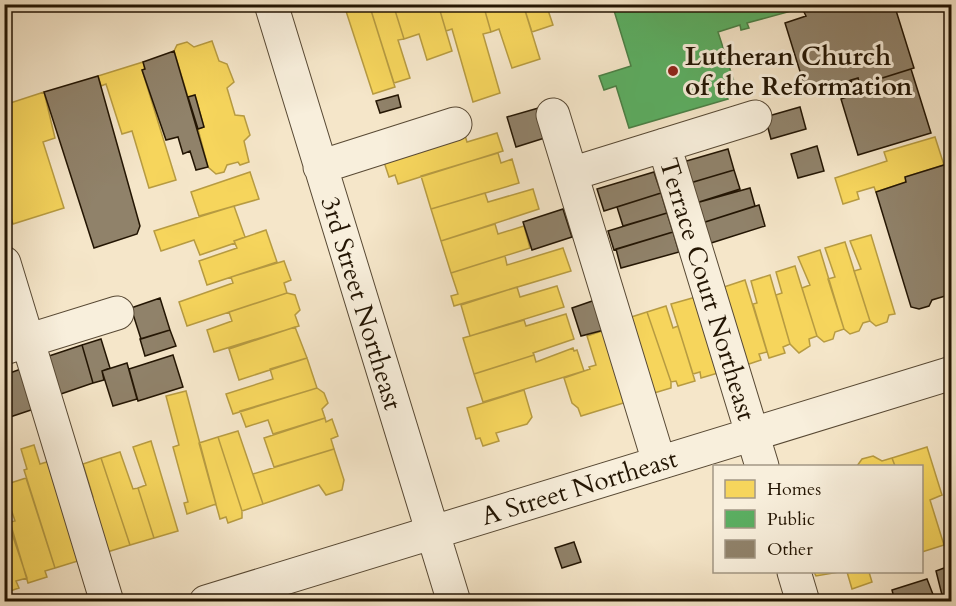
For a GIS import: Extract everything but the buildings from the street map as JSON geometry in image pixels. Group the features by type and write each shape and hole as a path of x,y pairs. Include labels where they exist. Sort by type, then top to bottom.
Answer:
{"street":[{"name":"3rd Street Northeast","path":"271,4 454,602"},
{"path":"553,115 659,462"},
{"name":"Terrace Court Northeast","path":"571,174 755,117"},
{"path":"320,167 455,124"},
{"name":"Terrace Court Northeast","path":"664,145 762,465"},
{"path":"4,263 16,344 107,602"},
{"path":"16,344 117,313"},
{"name":"A Street Northeast","path":"206,602 951,373"},
{"path":"794,573 803,602"}],"place":[{"name":"Lutheran Church of the Reformation","path":"673,71"}]}
